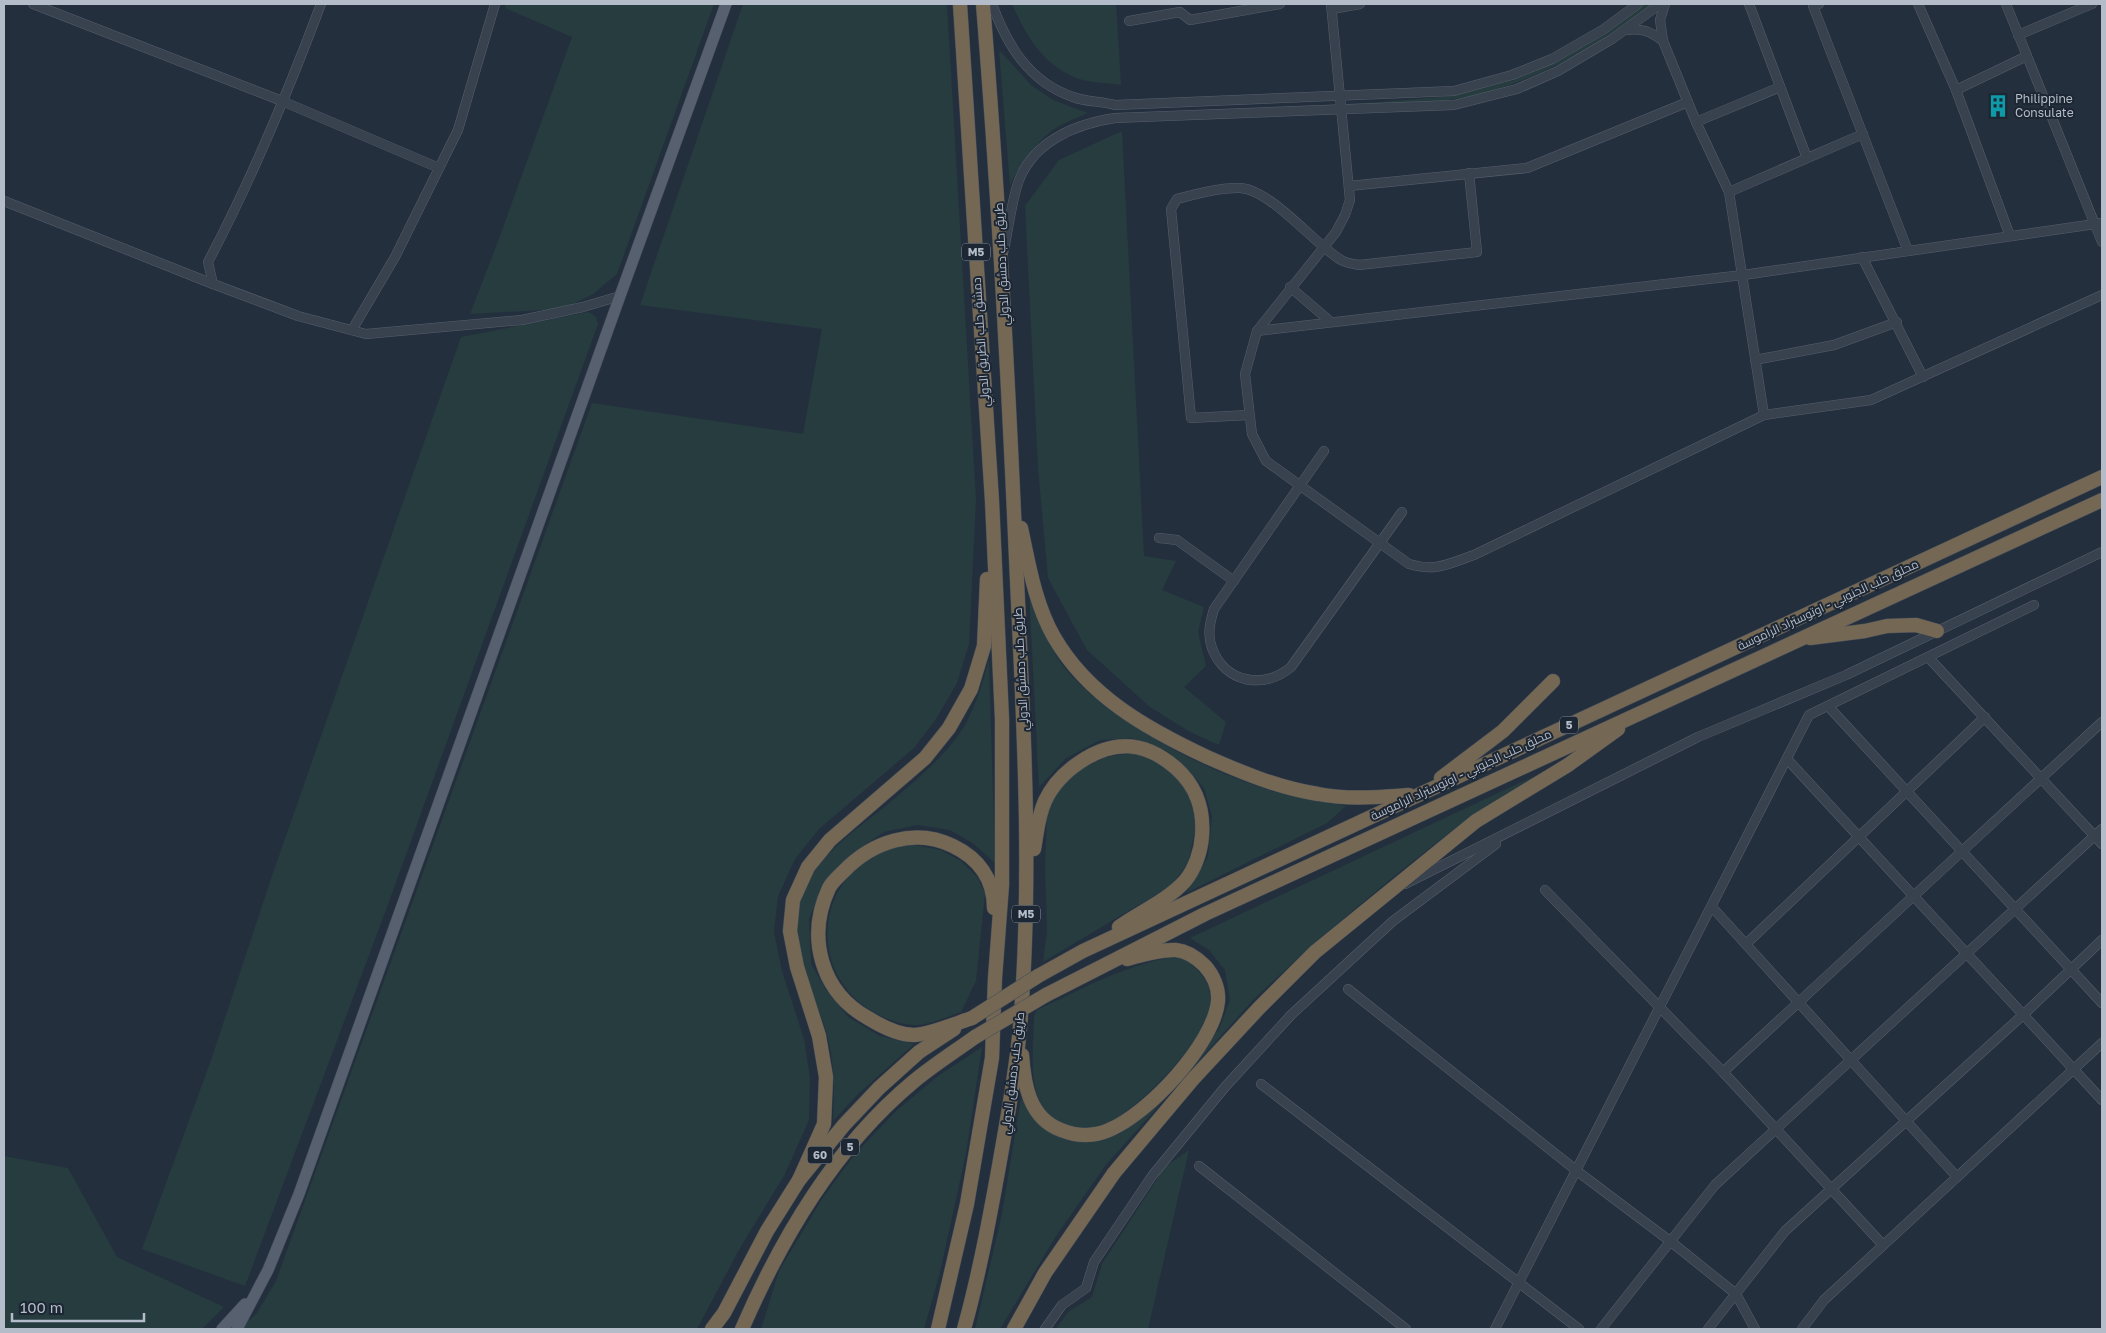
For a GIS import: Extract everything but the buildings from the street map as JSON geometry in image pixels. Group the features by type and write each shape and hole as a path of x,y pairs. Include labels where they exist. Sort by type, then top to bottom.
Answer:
{"highway":[{"name":"دمشق حلب الطريق الدولي","path":"960,4 992,501"},
{"name":"طريق حلب دمشق الدولي","path":"964,1329 983,1258 1008,1117 1020,1029 1027,900 1023,682 1002,260 983,4"},
{"name":"محلق حلب الجنوبي - اوتوستراد الراموسة","path":"972,1018 1038,976 1083,951 2102,477"},
{"path":"1013,494 1032,578 1041,607 1054,636 1088,682 1110,702 1178,744 1267,782 1297,790 1343,797 1371,798 1420,794 1503,731 1552,681"},
{"name":"محلق حلب الجنوبي - اوتوستراد الراموسة","path":"760,1286 787,1237 822,1181 866,1128 913,1082 975,1037 1046,995 1205,914 2102,500"},
{"name":"طريق حلب دمشق الدولي","path":"938,1329 967,1204 992,1058 995,978 1002,886 1002,729 992,501"},
{"path":"799,1180 824,1124 826,1077 819,1036 797,967 790,931 793,900 808,867 830,840 925,758 949,728 971,689 984,646 992,501"},
{"path":"1797,640 1865,631 1887,626 1916,625 1937,631"},
{"path":"1014,1329 1045,1273 1114,1173 1193,1079 1315,952 1476,821 1568,765 1647,709"},
{"path":"1027,900 1039,816 1050,791 1071,768 1104,749 1131,746 1153,752 1182,774 1197,794 1203,824 1202,840 1194,867 1186,880 1176,890 1083,951"},
{"path":"972,1018 914,1035 886,1029 854,1010 832,986 820,960 818,921 830,887 856,859 886,841 916,836 945,842 968,853 984,870 994,895 995,978"},
{"path":"1020,1029 1025,1087 1030,1101 1047,1122 1055,1128 1080,1135 1094,1135 1108,1131 1123,1123 1148,1105 1176,1075 1202,1041 1211,1025 1218,1000 1217,989 1213,979 1207,968 1198,959 1175,950 1158,951 1126,959 1089,972"},
{"name":"60","path":"712,1329 724,1314 767,1231 799,1180 844,1126 879,1088 919,1052 972,1018"},
{"path":"742,1329 760,1286"},
{"path":"748,1329 760,1286"}],"main road":[{"path":"237,1329 254,1293 268,1270 299,1194 726,4"},
{"path":"222,1329 254,1293"}],"street":[{"path":"32,4 282,101 439,168"},
{"path":"214,284 208,262 234,214 321,4"},
{"path":"352,330 395,257 458,130 495,4"},
{"path":"992,4 1013,51 1039,79 1073,98 1115,105 1454,91 1512,75 1552,59 1596,34 1638,4"},
{"path":"1129,21 1180,12 1190,20 1280,4"},
{"path":"1360,4 1332,6 1350,200 1336,232 1257,331 1245,374 1252,434 1266,461 1408,564 1426,569 1474,555 1764,415 1871,400 2102,295"},
{"path":"1002,260 1018,184 1031,159 1054,138 1082,124 1106,120 1454,105 1516,89 1558,71 1625,30 1660,4"},
{"path":"1665,4 1660,20 1663,41 1696,122 1729,192 1764,415"},
{"path":"1749,4 1807,158"},
{"path":"1818,4 1813,6 1908,251"},
{"path":"1918,4 1956,90 2010,236"},
{"path":"2006,4 2099,223 2102,242"},
{"path":"2018,35 2092,4"},
{"path":"1625,30 1638,28 1647,30 1663,41"},
{"path":"1956,90 2027,56"},
{"path":"1696,122 1780,87"},
{"path":"1105,102 1106,120"},
{"path":"1349,186 1527,168 1688,102"},
{"path":"1729,192 1863,134"},
{"path":"1249,415 1191,418 1171,209 1177,199 1238,188 1252,190 1272,203 1342,261 1359,265 1477,252 1469,173"},
{"path":"4,200 298,316 366,334 522,320 584,307 620,296"},
{"path":"1257,331 1743,275 2099,223"},
{"path":"1862,257 1897,322 1923,377"},
{"path":"1290,288 1331,322"},
{"path":"1755,360 1834,345 1897,322"},
{"path":"1324,451 1214,609 1209,627 1211,646 1228,672 1244,680 1262,682 1287,670 1297,661 1402,512"},
{"path":"1159,538 1177,540 1234,580"},
{"path":"1385,894 1698,737 1846,675 2102,552"},
{"path":"1495,1329 1809,715 2034,605"},
{"path":"1928,657 2102,844"},
{"path":"1828,706 2102,1003"},
{"path":"1746,944 1984,717"},
{"path":"1723,1072 2102,722"},
{"path":"1787,759 2102,1100"},
{"path":"1045,1329 1062,1305 1086,1288 1094,1262 1152,1176 1224,1088 1291,1015 1393,921 1516,829"},
{"path":"1601,1329 1715,1185 2102,829"},
{"path":"1545,890 1723,1072 1883,1245"},
{"path":"1712,907 1957,1176"},
{"path":"1708,1329 1785,1231 2024,1014 2102,940"},
{"path":"1348,989 1576,1171 1670,1241 1736,1294 1755,1329"},
{"path":"1802,1329 1824,1300 2102,1043"},
{"path":"1261,1084 1579,1329"},
{"path":"1199,1166 1406,1329"}],"green space":[{"path":"506,4 714,4 617,274 593,294 563,309 470,314 572,37 505,8"},
{"path":"743,4 947,4 976,500 969,644 957,683 936,719 914,748 819,829 795,859 778,896 774,932 782,971 804,1039 810,1078 809,1120 785,1174 740,1248 697,1329 240,1329 257,1313 276,1281 592,403 803,434 822,329 640,305"},
{"path":"1012,4 1116,4 1121,85 1079,79 1056,67 1030,39"},
{"path":"1646,4 1652,4 1583,51 1534,76 1509,85 1482,93 1442,101 1355,106 1355,104 1453,96 1514,80 1554,62 1607,33"},
{"path":"999,50 1031,85 1053,100 1088,113 1061,125 1046,135 1028,155 1010,185"},
{"path":"1122,131 1144,556 1176,561 1162,590 1204,607 1198,632 1206,666 1184,687 1226,722 1219,745 1190,732 1150,707 1087,650 1048,578 1038,468 1025,206 1059,160"},
{"path":"589,312 596,317 598,324 390,899 245,1286 142,1249 210,1063 274,870 461,337"},
{"path":"1029,590 1048,639 1063,666 1082,686 1132,725 1191,758 1249,783 1276,792 1346,806 1327,823 1186,893 1208,857 1212,816 1204,788 1181,762 1165,750 1132,738 1100,740 1065,759 1039,787"},
{"path":"989,659 995,863 974,844 950,830 918,825 884,832 851,854 824,882 809,919 811,964 826,990 848,1017 880,1036 914,1044 858,1094 833,1121 833,1067 827,1035 799,954 796,921 804,889 821,862 832,850 922,774 958,736 973,709"},
{"path":"1138,752 1157,759 1181,782 1190,798 1194,813 1195,831 1188,863 1172,885 1043,962 1047,931 1045,867 1047,815 1052,801 1060,788 1084,767 1106,757"},
{"path":"1536,775 1473,814 1397,874 1313,944 1253,1000 1105,1166 1056,1236 1000,1329 975,1329 1002,1214 1021,1098 1035,1118 1082,1141 1120,1134 1150,1111 1183,1077 1219,1029 1230,1000 1225,970 1209,950 1190,938"},
{"path":"914,845 941,850 961,861 977,877 985,893 976,981 961,1012 931,1023 919,1025 897,1022 883,1017 854,997 840,979 831,958 828,936 830,914 838,893 851,874 886,850"},
{"path":"1178,956 1191,964 1202,975 1209,987 1210,995 1206,1018 1185,1053 1138,1102 1109,1122 1089,1128 1078,1128 1059,1122 1051,1116 1039,1099 1034,1080 1034,1015 1037,1010 1088,986 1142,964"},
{"path":"982,1047 966,1154 940,1272 924,1329 761,1329 779,1271 822,1199 855,1154 896,1111 938,1076"},
{"path":"1189,1150 1148,1329 1056,1329 1068,1312 1092,1297 1102,1264 1165,1167"},
{"path":"4,1156 68,1168 117,1257 224,1307 202,1329 4,1329"}],"place":[{"name":"Philippine Consulate","path":"1998,106"}]}
